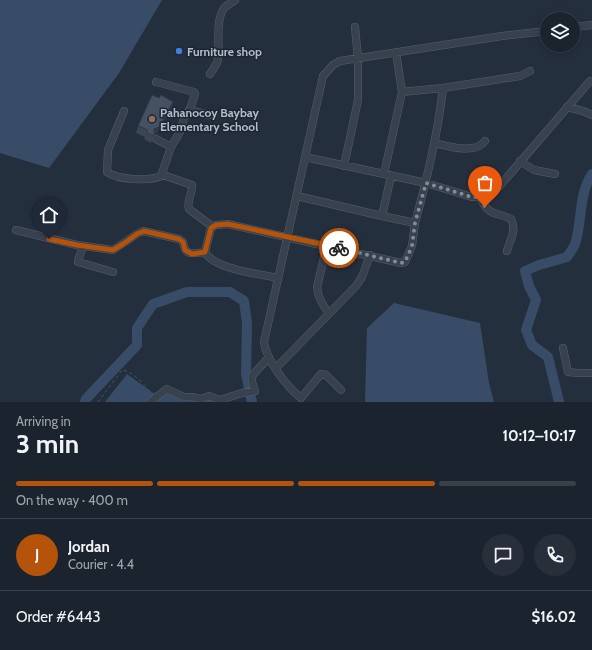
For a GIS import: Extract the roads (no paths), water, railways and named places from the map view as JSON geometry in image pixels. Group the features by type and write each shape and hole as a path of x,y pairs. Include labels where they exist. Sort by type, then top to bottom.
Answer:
{"street":[{"path":"210,74 218,59 218,28 222,14 225,8 235,0"},
{"path":"580,26 592,25"},
{"path":"344,166 358,100 358,58 355,27"},
{"path":"341,390 326,375 321,374 300,398 284,380 276,368 269,357 264,342 324,76 333,65 340,61 540,31"},
{"path":"382,216 387,175 402,92 396,52"},
{"path":"402,92 443,88 520,76 530,71"},
{"path":"305,157 426,183 472,197 491,196 590,81"},
{"path":"156,82 194,92 195,96 184,118 180,132 171,147 162,170 163,176"},
{"path":"205,252 209,232 213,227 221,224 228,224 327,245 401,263 405,262 412,246 415,223 426,183 443,88"},
{"path":"567,107 592,115"},
{"path":"189,110 209,115"},
{"path":"124,111 108,150 107,172 110,175 132,179 155,178 163,176 192,185 188,205 189,209 213,227"},
{"path":"156,139 171,147"},
{"path":"434,143 456,148 466,148 478,147 485,141"},
{"path":"520,161 534,170 554,174"},
{"path":"297,196 415,223"},
{"path":"480,197 485,207 490,211 511,219 514,234 507,251"},
{"path":"16,230 49,239 113,250 144,231 179,239 183,242 185,250 192,254 205,252"},
{"path":"327,245 317,287 321,303 329,313"},
{"path":"83,246 78,262 113,272"},
{"path":"205,252 211,259 221,265 278,278"},
{"path":"276,368 356,286 362,277 370,255"},
{"path":"563,348 568,372 592,372"},
{"path":"151,402 167,389 184,397 201,399 209,396 220,400 242,393 255,391 252,376 269,357"}],"water":[{"path":"0,0 162,0 119,73 49,168 0,153"},
{"path":"394,303 480,323 489,383 494,402 365,402 367,328"},
{"path":"127,374 156,395 174,392 200,399 226,400 226,402 105,402"}],"waterway":[{"path":"559,402 548,357 532,345 526,330 536,300 529,286 525,271 539,265 567,257 574,247 578,233 585,189 592,174"},
{"path":"85,402 86,399 137,345 137,328 153,304 187,292 230,292 244,301 247,323 246,374 252,402"}],"place":[{"name":"Furniture shop","path":"179,51"},
{"name":"Pahanocoy Baybay Elementary School","path":"152,119"}]}
